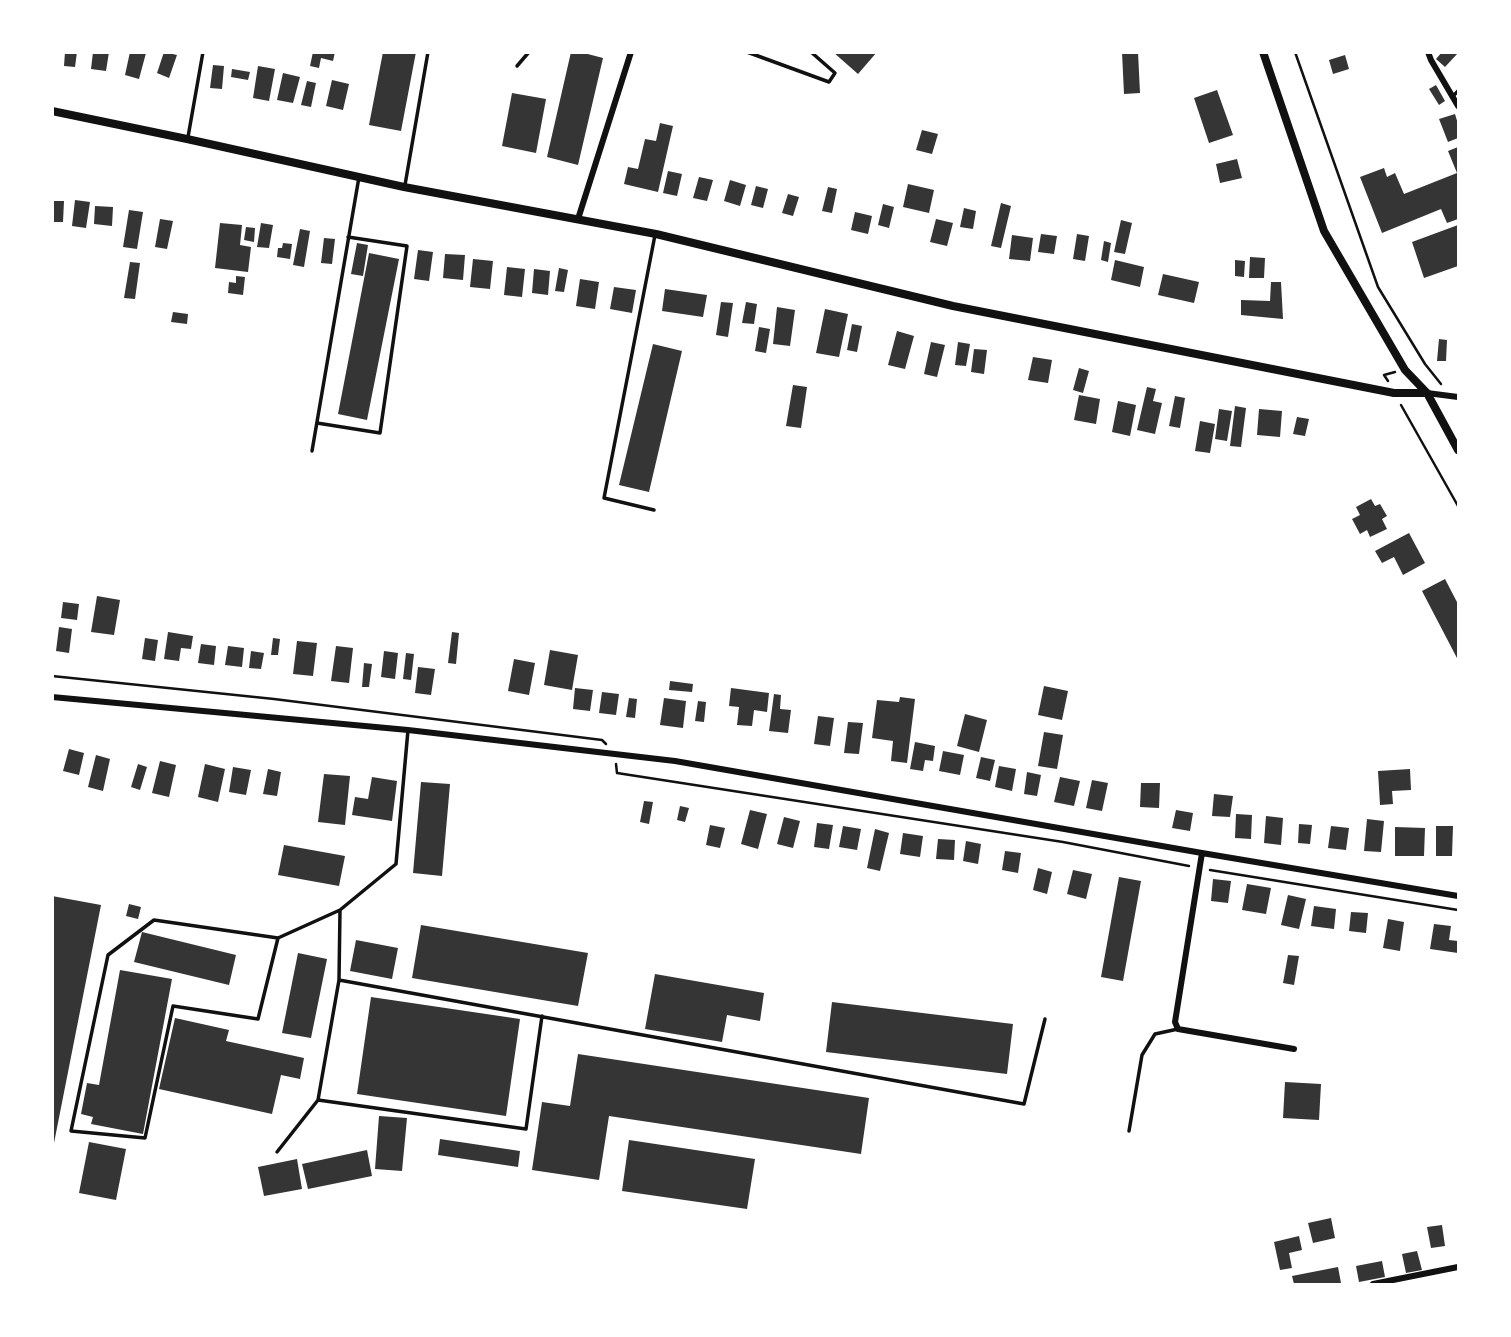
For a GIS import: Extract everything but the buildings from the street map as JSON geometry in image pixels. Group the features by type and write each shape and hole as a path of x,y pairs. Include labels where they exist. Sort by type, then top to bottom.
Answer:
{"street":[{"path":"578,219 631,52"},
{"path":"1263,52 1324,231 1405,370 1427,393 1458,450"},
{"path":"1428,52 1456,94 1458,106"},
{"path":"52,111 404,187 656,234 953,306 1394,393 1458,397"},
{"path":"52,697 408,730 675,761 1458,896"},
{"path":"1202,853 1175,1022 1178,1029 1294,1049"},
{"path":"1373,1284 1458,1267"}],"lane":[{"path":"187,139 203,52"},
{"path":"404,187 428,52"},
{"path":"517,66 529,52"},
{"path":"747,52 829,82 835,73 811,52"},
{"path":"312,451 359,177"},
{"path":"654,510 604,498 656,234"},
{"path":"317,422 380,433 407,246 348,237"},
{"path":"278,938 258,1019 173,1006 145,1138 71,1130 107,955 154,920 278,938 340,910 396,864 408,730"},
{"path":"277,1152 318,1100 339,980 340,910"},
{"path":"339,980 1024,1104 1045,1019"},
{"path":"318,1100 526,1129 542,1016"},
{"path":"1129,1131 1142,1055 1155,1034 1178,1029"}],"path":[{"path":"1295,52 1378,287 1425,364 1443,385 1449,397"},
{"path":"1405,370 1384,375 1458,506"},
{"path":"52,676 274,699 602,740 615,754 617,773 1063,842 1198,868 1458,910"}]}
